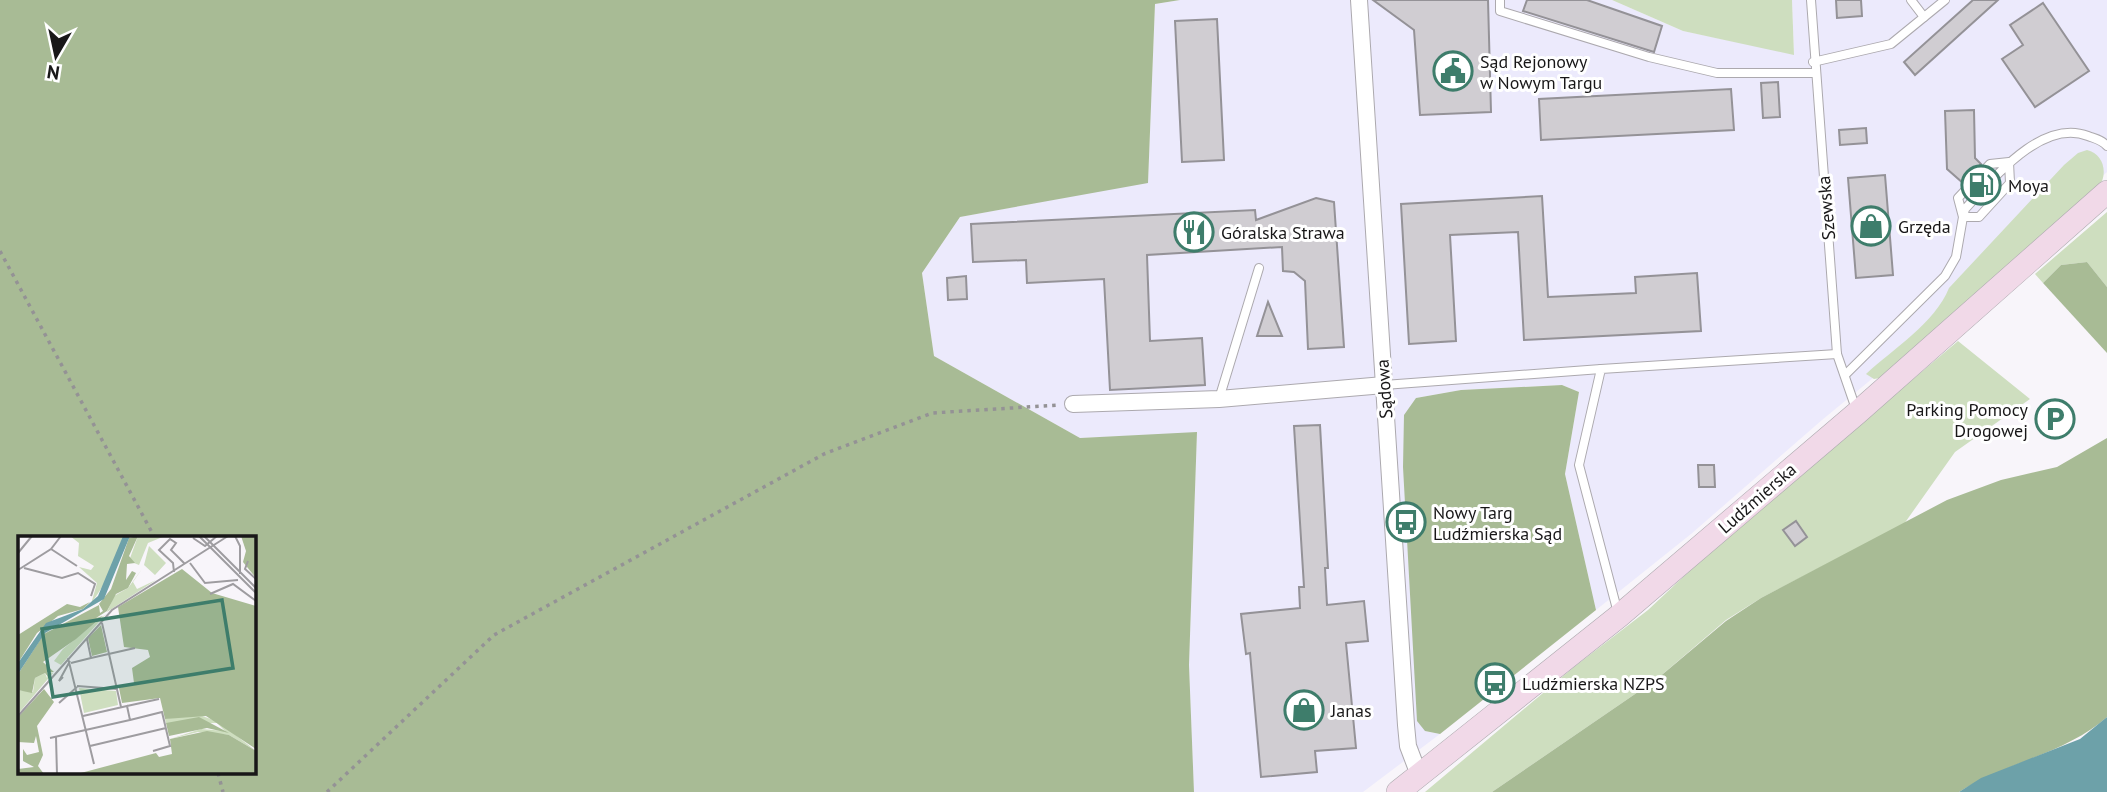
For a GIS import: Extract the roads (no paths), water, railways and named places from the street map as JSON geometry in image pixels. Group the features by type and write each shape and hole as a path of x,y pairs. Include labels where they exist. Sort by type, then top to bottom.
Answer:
{"main road":[{"name":"Ludźmierska","path":"1398,792 1619,616 1857,413 2107,192"}],"street":[{"name":"Sądowa","path":"1359,0 1406,725 1408,746 1419,775"},
{"path":"1073,404 1219,398 1384,385"}],"lane":[{"path":"1500,0 1500,11 1717,73 1814,73"},
{"name":"Szewska","path":"1811,0 1813,62 1837,354 1857,413"},
{"path":"1911,0 1924,17"},
{"path":"1813,62 1891,44 1945,0"},
{"path":"1845,375 1945,276 1956,257 1965,209 2009,162 2056,132 2076,131 2107,146"},
{"path":"1963,217 1979,217 2010,183 2009,162"},
{"path":"1963,217 1958,198 1990,164 2009,162"},
{"path":"1219,398 1259,268"},
{"path":"1384,385 1837,354"},
{"path":"1601,369 1579,464 1619,616"}],"water":[{"path":"2107,717 2107,792 1959,792 1981,778 2080,739"}],"place":[{"name":"Sąd Rejonowy w Nowym Targu","path":"1453,71"},
{"name":"Moya","path":"1981,185"},
{"name":"Grzęda","path":"1871,226"},
{"name":"Góralska Strawa","path":"1194,232"},
{"name":"Parking Pomocy Drogowej","path":"2055,419"},
{"name":"Nowy Targ Ludźmierska Sąd","path":"1406,522"},
{"name":"Ludźmierska NZPS","path":"1495,683"},
{"name":"Janas","path":"1304,710"}]}
